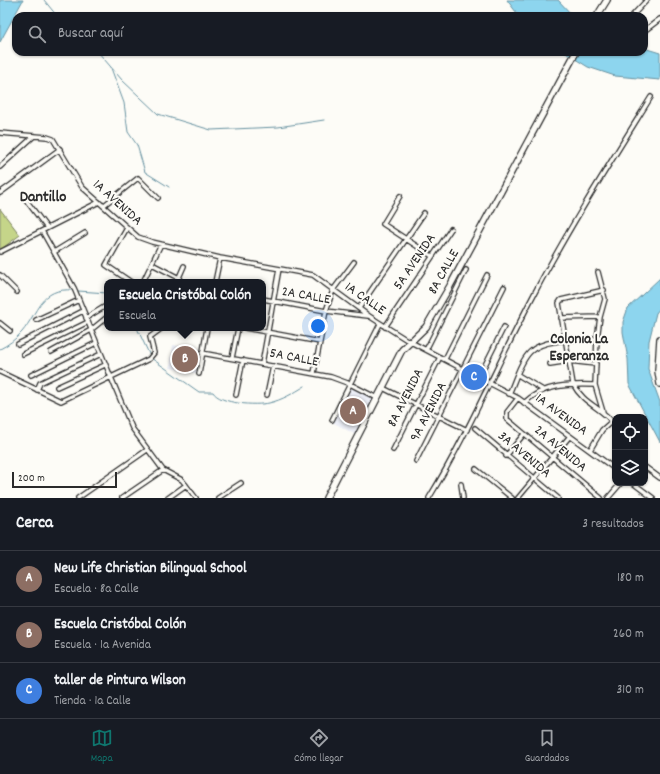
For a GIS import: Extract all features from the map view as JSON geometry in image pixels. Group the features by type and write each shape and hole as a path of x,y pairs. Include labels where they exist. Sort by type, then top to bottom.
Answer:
{"street":[{"path":"600,12 607,0"},
{"path":"636,12 648,0"},
{"path":"648,29 660,19"},
{"name":"8A CALLE","path":"326,498 402,350 426,327 450,286 574,56"},
{"path":"429,498 448,466 491,384 532,298 585,204 651,97"},
{"path":"0,138 2,134"},
{"name":"1A AVENIDA","path":"2,134 50,138 60,149 79,182 127,228 144,239 220,258"},
{"path":"0,167 34,136"},
{"path":"0,194 60,149"},
{"path":"103,206 138,178 158,198"},
{"path":"400,196 383,224 432,256"},
{"path":"26,200 47,228"},
{"path":"0,252 99,202"},
{"path":"359,308 424,213"},
{"path":"127,228 106,265 127,279"},
{"name":"5A AVENIDA","path":"385,327 451,229"},
{"path":"42,231 74,288 130,425 163,470 178,478 186,485 196,498"},
{"path":"54,252 85,233"},
{"path":"146,279 161,244"},
{"path":"216,279 220,258"},
{"name":"1A CALLE","path":"220,258 313,275 380,324 491,384"},
{"path":"314,373 326,312 333,290 354,262"},
{"path":"152,264 176,279"},
{"path":"178,279 184,266"},
{"path":"262,364 279,269"},
{"path":"426,350 466,270"},
{"path":"598,272 604,290 605,299 600,317 597,339 595,385 603,412"},
{"path":"0,275 17,292"},
{"path":"445,360 487,275"},
{"name":"9A AVENIDA","path":"416,461 464,370 504,287"},
{"path":"590,450 602,430 612,421 603,412 579,395 573,384 558,303 560,300 604,290"},
{"path":"36,320 79,300"},
{"name":"2A CALLE","path":"266,300 326,312 369,316"},
{"path":"23,354 87,320 104,307"},
{"path":"18,344 83,311"},
{"path":"561,318 600,317"},
{"path":"51,352 91,330 104,319"},
{"path":"0,322 10,331"},
{"path":"332,420 380,324"},
{"path":"478,377 504,327"},
{"path":"0,372 61,401 149,359 154,353 150,337 158,331"},
{"path":"200,374 206,331"},
{"path":"232,358 237,331"},
{"path":"262,331 320,342"},
{"path":"509,394 526,357 534,348 564,340 597,339"},
{"path":"660,339 658,371 660,384"},
{"path":"31,375 96,343"},
{"name":"5A CALLE","path":"202,353 314,373 350,384 377,398"},
{"path":"37,390 40,383 101,354"},
{"name":"8A AVENIDA","path":"393,450 440,357"},
{"path":"236,395 243,360"},
{"path":"550,364 569,361 595,364"},
{"path":"57,387 105,365"},
{"path":"267,395 272,366"},
{"path":"518,375 544,390"},
{"name":"1A AVENIDA","path":"491,384 518,398 612,467"},
{"path":"524,403 537,392 544,390 573,384 595,385"},
{"path":"383,388 467,430"},
{"name":"2A AVENIDA","path":"518,398 506,412 506,416 524,434 599,498"},
{"name":"3A AVENIDA","path":"475,428 506,456 558,498"},
{"path":"506,456 524,434"},
{"path":"518,498 570,436"},
{"path":"78,498 147,450"},
{"path":"476,468 512,498"},
{"path":"648,469 660,478"},
{"path":"122,498 163,470"},
{"path":"218,498 240,482"},
{"path":"461,484 463,498"},
{"path":"168,498 186,485"},
{"path":"608,498 618,486"},
{"path":"638,486 654,498"}],"shaded area":[{"path":"173,345 200,350 196,373 170,368"},
{"path":"350,387 375,400 356,435 332,422"}],"green space":[{"path":"0,209 20,235 0,250"}],"water":[{"path":"0,0 23,0 16,12 12,12 12,20 0,42"},
{"path":"507,0 558,0 569,12 516,12"},
{"path":"648,49 660,53 660,80 615,76 588,67 570,56 648,56"},
{"path":"660,278 660,308 656,313 649,341 648,369 660,402 660,442 648,420 648,414 645,414 629,384 628,359 623,332 623,322 628,308"}],"waterway":[{"path":"44,0 54,12"},
{"path":"101,56 122,80 158,114 211,130 278,127 324,120"},
{"path":"111,68 124,103 128,132 137,145 145,172 169,187"},
{"path":"0,349 12,342 22,332 36,310 47,297 62,290 73,290"},
{"path":"78,291 104,293"},
{"path":"138,331 150,356"},
{"path":"151,358 199,392 213,392 217,396 230,402 247,404 274,402 305,386"}],"place":[{"name":"Escuela Cristóbal Colón","path":"185,359"},
{"name":"taller de Pintura Wilson","path":"474,377"},
{"name":"New Life Christian Bilingual School","path":"353,411"}],"district":[{"name":"Dantillo","path":"43,197"},
{"name":"Colonia La Esperanza","path":"579,348"}]}
